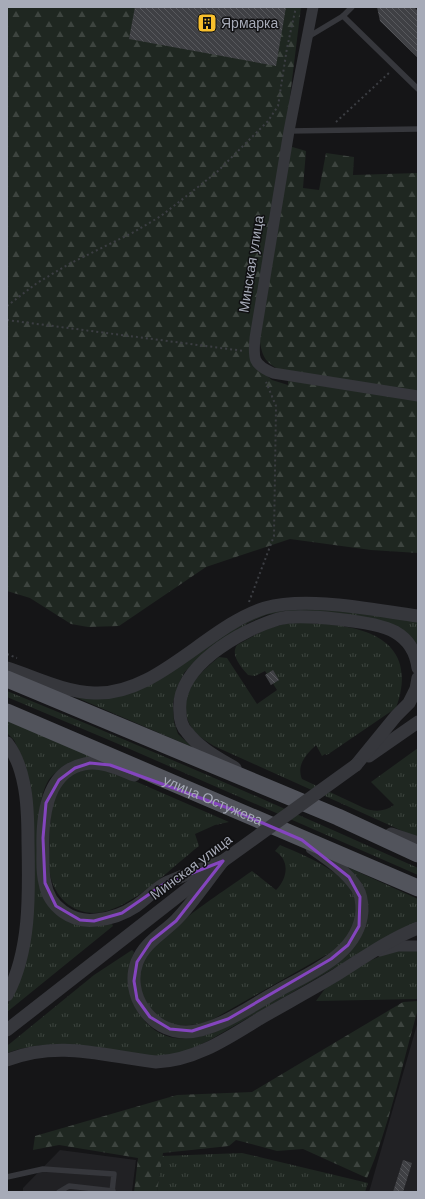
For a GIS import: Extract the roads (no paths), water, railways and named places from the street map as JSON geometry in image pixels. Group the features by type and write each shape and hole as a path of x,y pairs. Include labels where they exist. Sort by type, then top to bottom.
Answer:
{"main road":[{"path":"7,679 338,817 418,854"},
{"name":"улица Остужева","path":"7,712 99,750 302,840 418,888"}],"street":[{"name":"Минская улица","path":"313,7 289,131 254,352 258,364 264,370 273,373 418,396"},
{"path":"7,668 67,689 93,693 106,693 136,684 174,663 235,622 265,608 298,603 339,606 418,616"},
{"path":"269,788 206,750 194,741 186,731 180,719 179,705 181,692 187,679 207,658 233,639 256,627 279,619 304,617 358,623 394,631 409,643 416,656 418,668"},
{"path":"356,765 396,716 409,703 416,689 418,678"},
{"name":"Минская улица","path":"7,1030 223,862 356,765 418,722"},
{"path":"356,765 418,731"},
{"path":"7,742 16,757 24,785 27,804 28,850 27,911 24,942 15,975 7,995"},
{"path":"223,862 164,884 135,907 122,913 94,921 80,920 67,915 56,906 47,890 43,869 44,816 50,795 59,780 75,768 90,763 110,765 228,808"},
{"path":"338,817 418,843"},
{"path":"223,862 176,921 151,941 141,953 137,962 134,981 137,998 150,1017 170,1029 185,1032 192,1031 228,1019 331,959 342,951 354,937 361,917 362,907 358,889 349,877 337,866 302,840"},
{"path":"7,1060 28,1053 58,1049 156,1062 178,1060 201,1051 234,1034 398,936 418,928"},
{"path":"354,962 386,948 418,946"}],"lane":[{"path":"308,37 343,16 352,7"},
{"path":"343,16 418,89"},
{"path":"289,131 418,129"},
{"path":"7,1177 43,1169 114,1174 112,1192 69,1186 59,1192"}],"place":[{"name":"Ярмарка","path":"207,23"}]}
